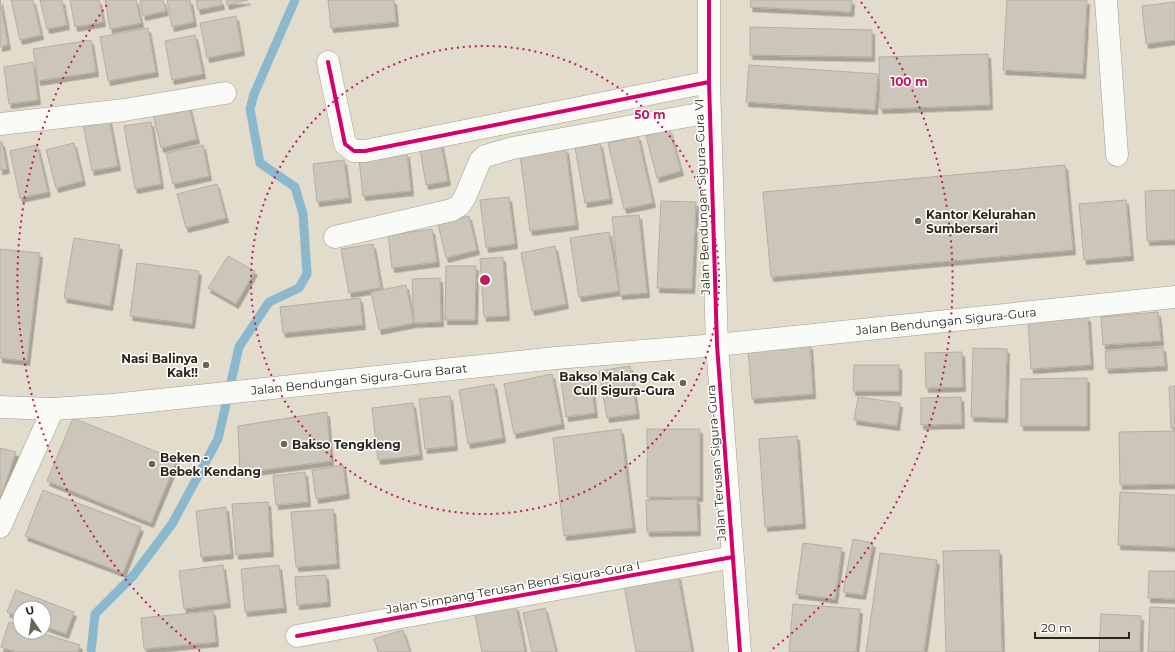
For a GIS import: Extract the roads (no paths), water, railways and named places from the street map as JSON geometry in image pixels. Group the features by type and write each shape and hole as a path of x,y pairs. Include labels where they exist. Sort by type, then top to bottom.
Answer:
{"street":[{"name":"Jalan Bendungan Sigura-Gura VI","path":"709,0 709,82 717,345"},
{"path":"1106,0 1117,154"},
{"path":"328,62 345,144 354,151 372,149 709,82"},
{"path":"0,124 124,110 225,93"},
{"path":"335,237 452,210 460,205 480,161 485,156 521,147 710,112"},
{"name":"Jalan Bendungan Sigura-Gura","path":"717,345 1175,297"},
{"name":"Jalan Bendungan Sigura-Gura Barat","path":"0,407 53,409 119,404 556,358 717,345"},
{"name":"Jalan Terusan Sigura-Gura","path":"717,345 740,652"},
{"path":"0,527 53,409"},
{"name":"Jalan Simpang Terusan Bend Sigura-Gura I","path":"297,636 732,557"}],"waterway":[{"path":"91,652 95,614 133,576 172,524 218,439 239,347 269,302 299,288 307,274 303,214 295,187 260,163 250,109 254,94 295,0"}],"place":[{"name":"Kantor Kelurahan Sumbersari","path":"918,221"},
{"name":"Nasi Balinya Kak!!","path":"206,365"},
{"name":"Bakso Malang Cak Cull Sigura-Gura","path":"683,383"},
{"name":"Bakso Tengkleng","path":"284,444"},
{"name":"Beken - Bebek Kendang","path":"152,464"}]}
